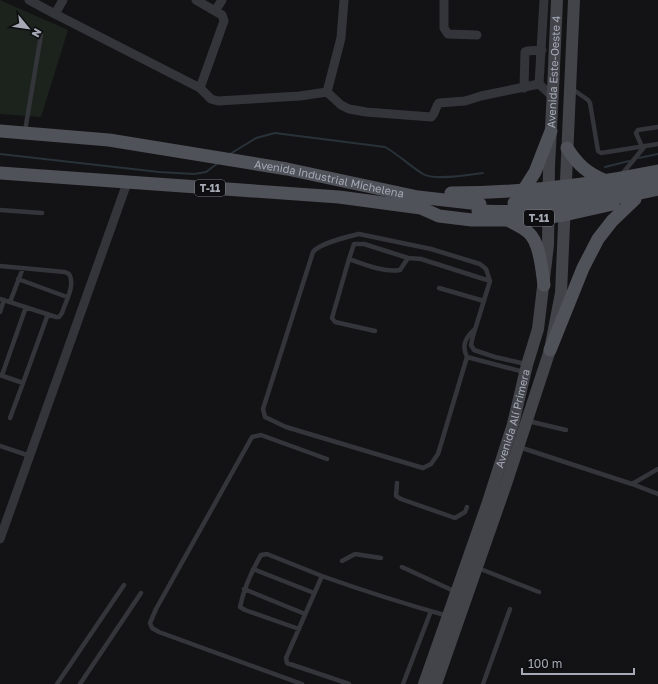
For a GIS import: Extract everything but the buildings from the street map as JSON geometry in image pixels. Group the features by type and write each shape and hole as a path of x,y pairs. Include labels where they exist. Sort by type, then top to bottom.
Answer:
{"main road":[{"name":"Avenida Este-Oeste 4","path":"550,137 557,0"},
{"name":"Avenida Alí Primera","path":"424,684 476,567 550,350 560,293 574,0"},
{"name":"Avenida Industrial Michelena","path":"0,130 109,140 287,169 391,192 423,203 439,216 472,220 528,220 564,215 658,195"},
{"name":"Avenida Alí Primera","path":"436,684 453,617 457,592 513,424 526,368 538,329 548,245 550,137"},
{"path":"523,190 535,172 550,137"},
{"path":"567,148 580,166 595,176 612,180"},
{"name":"Avenida Industrial Michelena","path":"0,173 423,203 439,193 488,194 549,189 612,180 658,171"},
{"name":"T-11","path":"479,207 548,200 658,180"},
{"name":"T-11","path":"423,203 479,207 512,212 547,210 658,189"},
{"path":"550,350 583,268 598,239 612,221 635,200"},
{"path":"510,221 530,233 535,241 541,264 544,285"},
{"path":"526,368 530,370 526,403 527,418"}],"street":[{"path":"29,0 200,88 211,99 218,101 300,96 327,92"},
{"path":"55,14 63,0"},
{"path":"196,0 222,15 224,21 200,88"},
{"path":"215,11 222,0"},
{"path":"327,92 341,38 344,0"},
{"path":"444,0 444,28 448,34 477,35"},
{"path":"539,84 544,0"},
{"path":"524,88 525,52 542,50"},
{"path":"327,92 340,105 349,109 366,112 431,117 434,115 436,106 439,103 465,101 481,96 539,84"},
{"path":"539,84 553,97"},
{"path":"0,539 127,182"}],"lane":[{"path":"25,133 41,35"},
{"path":"570,88 590,103 598,151 601,153 658,144"},
{"path":"643,146 636,133 638,130 658,127"},
{"path":"612,180 643,146"},
{"path":"0,210 42,213"},
{"path":"476,329 468,335 465,342 464,351 466,357 438,454 431,464 423,468 286,427 265,417 263,409 313,252 317,248 349,236 359,234 432,249 480,264 486,270 490,281 472,345 474,350 526,368"},
{"path":"375,331 335,322 332,318 354,244 364,244 408,258 421,259 490,281"},
{"path":"349,259 396,271 400,270 408,258"},
{"path":"0,266 70,274 71,276 71,286 62,313 59,317 2,299 0,312"},
{"path":"10,302 23,268"},
{"path":"18,279 67,297"},
{"path":"439,288 484,301"},
{"path":"23,383 1,375 26,307"},
{"path":"10,418 48,314"},
{"path":"466,357 526,368"},
{"path":"527,418 566,430"},
{"path":"302,684 159,632 152,628 150,623 156,609 252,437 261,435 327,459"},
{"path":"0,446 30,456"},
{"path":"518,446 658,494"},
{"path":"632,484 658,469"},
{"path":"397,483 396,496 455,518 465,512 467,507"},
{"path":"299,629 240,607 244,590 261,555 266,554 360,590 453,617"},
{"path":"342,561 355,554 381,558"},
{"path":"402,567 457,592"},
{"path":"476,567 539,592"},
{"path":"253,569 314,593"},
{"path":"322,576 286,658 287,663 349,684"},
{"path":"57,684 124,585"},
{"path":"244,590 305,614"},
{"path":"80,684 141,593"},
{"path":"483,684 510,609"},
{"path":"403,684 432,611"}],"shaded area":[{"path":"0,0 68,30 41,117 0,114"}],"waterway":[{"path":"230,154 256,138 275,133 385,147 418,171 428,176 452,177 483,173"},
{"path":"0,154 159,172 194,174 206,172 218,163"},
{"path":"639,158 658,154"},
{"path":"605,167 629,161"}]}
